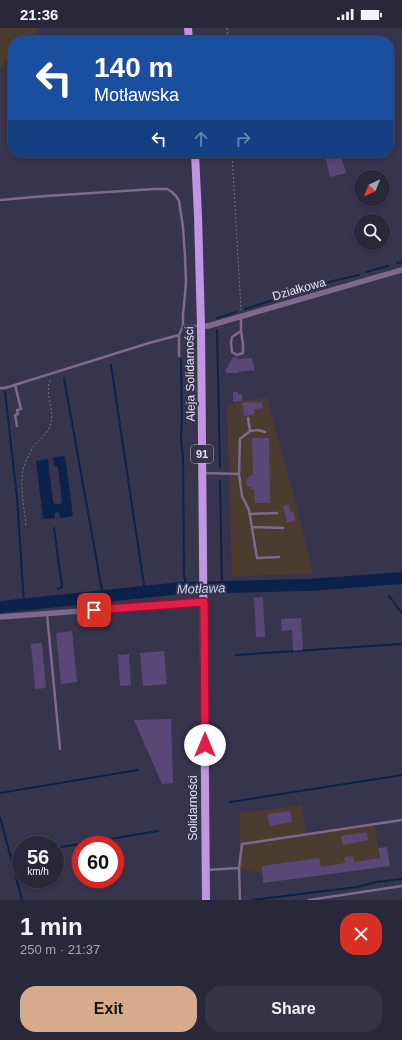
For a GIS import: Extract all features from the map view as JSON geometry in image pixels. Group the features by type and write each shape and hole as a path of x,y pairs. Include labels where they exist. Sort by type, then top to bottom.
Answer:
{"main road":[{"name":"Aleja Solidarności","path":"195,158 201,326 204,599"},
{"name":"Solidarności","path":"204,599 206,900"}],"street":[{"name":"Działkowa","path":"201,326 208,326 241,317 402,270"},
{"path":"0,617 204,599"}],"lane":[{"path":"0,200 154,189 167,189 172,192 179,201 183,226 185,257 186,282 183,326 179,335 179,356"},
{"path":"241,317 243,353 237,355 232,352 231,342 232,338 241,331"},
{"path":"183,326 201,326"},
{"path":"0,388 179,335"},
{"path":"16,384 21,409 17,410 17,426"},
{"path":"248,418 250,431"},
{"path":"265,432 258,430 250,431 240,439 239,474 242,496 250,514 256,558 278,557"},
{"path":"203,473 239,474"},
{"path":"250,514 277,513"},
{"path":"252,526 283,528"},
{"path":"47,613 60,749"},
{"path":"240,900 239,868 242,844 402,820"},
{"path":"206,870 239,868"},
{"path":"309,900 402,886"}],"path":[{"path":"232,158 241,317"},
{"path":"26,525 23,469 34,445 50,427 52,420 48,391 49,382 57,372"}],"shaded area":[{"path":"0,28 40,28 31,36 8,36 8,59 0,68"},
{"path":"267,398 296,504 313,574 232,576 227,405"},
{"path":"302,805 306,835 375,825 379,857 376,858 377,866 265,876 258,872 240,870 240,813"}],"water":[{"path":"65,456 73,516 62,518 58,512 55,513 55,518 43,519 36,461 48,459 53,502 55,504 60,504 62,502 58,467 54,466 53,457"}],"building":[{"path":"325,158 342,158 346,173 330,177"},
{"path":"234,356 238,359 252,358 255,370 227,373 225,370"},
{"path":"233,392 242,394 242,401 233,402"},
{"path":"262,402 263,408 254,409 255,414 244,416 242,403"},
{"path":"252,438 269,438 270,503 255,503 254,489 251,489 251,487 248,487 246,484 248,477 253,475"},
{"path":"289,504 295,521 287,523 283,506"},
{"path":"263,597 265,637 256,637 254,598"},
{"path":"301,618 303,650 293,651 292,630 282,631 281,619"},
{"path":"72,631 77,682 61,684 56,633"},
{"path":"42,643 46,688 35,689 31,644"},
{"path":"164,651 167,684 143,686 140,653"},
{"path":"129,654 131,685 120,686 118,655"},
{"path":"171,719 173,783 162,784 134,720"},
{"path":"290,811 292,822 270,826 267,814"},
{"path":"367,832 368,840 343,845 341,836"},
{"path":"387,847 390,866 263,883 262,866 319,858 321,867 345,863 344,857 353,856 354,862 380,858 378,848"}],"waterway":[{"path":"397,263 402,262"},
{"path":"366,272 388,266"},
{"path":"245,309 333,281 359,275"},
{"path":"217,318 236,312"},
{"path":"217,330 220,467"},
{"path":"181,359 181,439 183,457 184,574 186,588"},
{"path":"111,365 145,592"},
{"path":"64,378 103,596"},
{"path":"5,392 17,497 24,604"},
{"path":"220,481 222,587"},
{"path":"54,528 62,587 58,589"},
{"name":"Motława","path":"0,607 181,588 309,585 402,578"},
{"path":"389,596 402,613"},
{"path":"236,655 401,644"},
{"path":"0,793 138,770"},
{"path":"230,802 402,775"},
{"path":"0,817 22,900"},
{"path":"64,847 158,831"},
{"path":"253,900 357,887 376,882 402,879"}],"route":[{"path":"94,610 204,602 205,745"}]}
